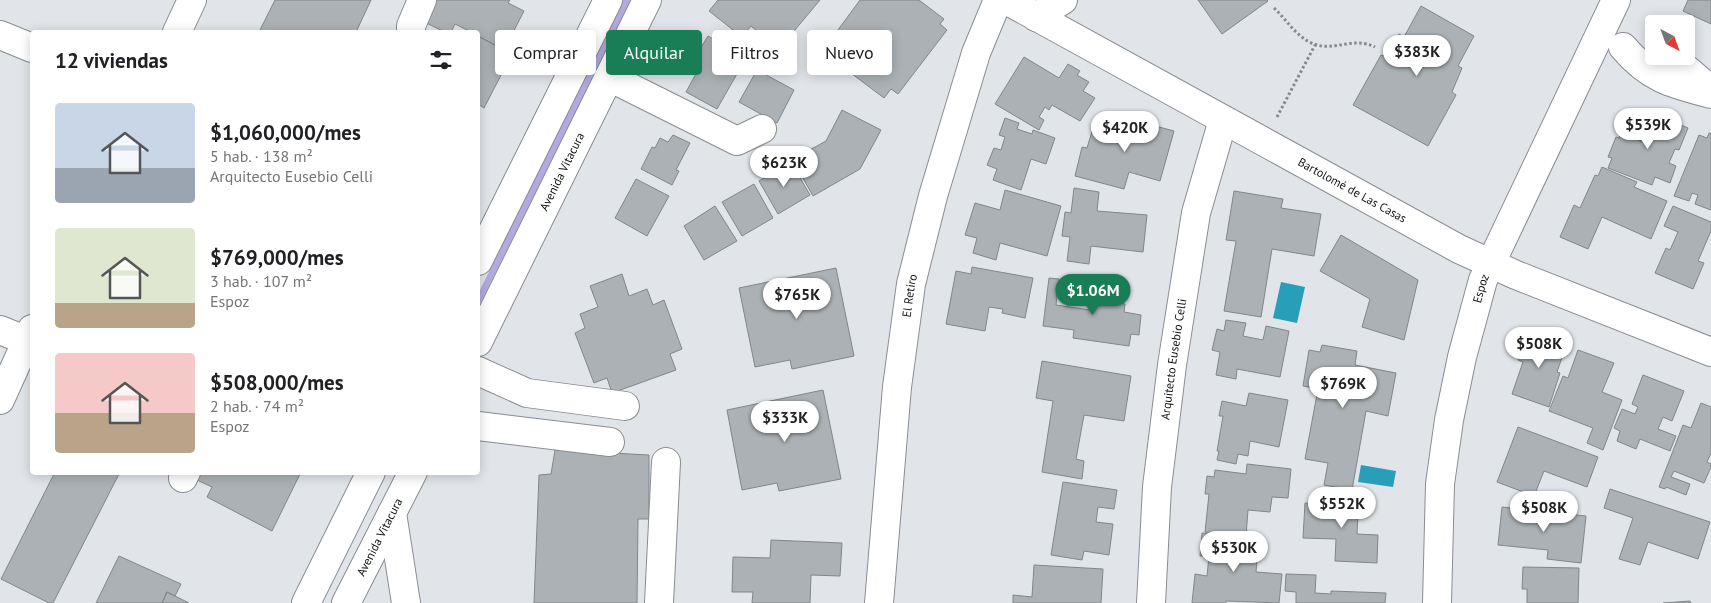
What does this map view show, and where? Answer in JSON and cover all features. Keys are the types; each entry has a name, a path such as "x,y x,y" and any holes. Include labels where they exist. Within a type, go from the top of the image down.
{"street":[{"path":"178,30 192,0"},
{"path":"411,30 422,0"},
{"path":"480,257 608,0"},
{"name":"Avenida Vitacura","path":"480,338 647,0"},
{"name":"El Retiro","path":"879,603 897,386 912,284 936,186 976,53 998,0"},
{"name":"Bartolomé de Las Casas","path":"1006,0 1222,120 1489,264 1711,352"},
{"path":"1036,17 1063,0"},
{"name":"Espoz","path":"1437,603 1440,484 1449,420 1462,357 1489,264 1616,0"},
{"path":"0,35 30,47"},
{"path":"1600,35 1623,47 1645,51"},
{"path":"1623,47 1637,64 1655,76 1672,84 1711,92"},
{"path":"1680,65 1711,92"},
{"path":"609,77 737,141 762,129"},
{"name":"Arquitecto Eusebio Celli","path":"1151,603 1157,487 1172,365 1196,213 1222,120"},
{"path":"0,330 30,335 0,400"},
{"path":"480,372 527,393 625,406"},
{"path":"480,426 610,442"},
{"path":"659,603 666,462"},
{"path":"310,599 370,475"},
{"name":"Avenida Vitacura","path":"346,603 411,475"},
{"path":"392,513 406,603"}],"path":[{"path":"1274,8 1297,34 1315,45 1332,46 1364,42 1375,48"},
{"path":"1266,143 1290,90 1315,45"}],"shaded area":[{"path":"623,0 632,0 617,30 608,30"},
{"path":"606,34 606,52 596,72 596,55"},
{"path":"586,75 594,75 480,304 480,290"}],"water":[{"path":"1281,282 1305,287 1297,323 1273,318"},
{"path":"1361,465 1396,471 1393,487 1358,482"}],"building":[{"path":"275,0 371,0 357,30 260,30"},
{"path":"430,0 510,0 508,3 524,11 514,30 495,30 495,45 480,37 480,30 467,30 455,24 452,30 441,30 420,20"},
{"path":"718,0 820,0 795,30 756,30 751,26 748,30 733,30 709,11"},
{"path":"860,0 919,0 944,19 940,24 947,30 898,94 891,89 884,98 854,75 892,75 892,30 838,30"},
{"path":"1198,0 1267,0 1268,1 1222,34"},
{"path":"1688,0 1711,0 1711,24 1695,15 1683,11"},
{"path":"1421,6 1474,36 1458,66 1462,68 1452,92 1456,95 1428,146 1353,105 1381,55 1384,56 1389,48 1391,49 1399,34 1404,37"},
{"path":"708,36 712,38 712,75 736,75 717,109 686,92 695,75 702,75 702,46"},
{"path":"480,37 495,45 495,75 501,75 484,108 480,105"},
{"path":"1024,57 1059,78 1068,64 1080,71 1077,75 1089,82 1083,91 1095,98 1080,121 1052,105 1049,110 1045,107 1039,117 1044,120 1039,130 995,104"},
{"path":"754,75 766,75 794,90 777,123 739,102"},
{"path":"842,110 881,130 860,169 813,196 795,164 808,156 806,152 826,141"},
{"path":"1647,111 1688,128 1679,150 1675,149 1669,163 1676,166 1670,183 1655,177 1652,185 1608,168 1612,158 1608,157 1616,137 1619,138 1621,133 1645,143 1636,138"},
{"path":"1122,117 1174,131 1160,181 1129,172 1124,189 1075,176 1082,147 1087,148 1094,125 1119,131"},
{"path":"1005,118 1019,123 1017,129 1032,134 1033,130 1055,138 1046,164 1031,159 1021,190 993,180 997,169 987,165 994,148 1001,150 1005,137 999,135"},
{"path":"1709,133 1711,133 1711,210 1695,204 1698,195 1692,193 1689,201 1674,196 1699,135 1707,138"},
{"path":"673,135 690,143 676,170 679,171 672,185 641,169 652,147 655,148 660,138 668,142"},
{"path":"791,162 810,195 778,214 759,181"},
{"path":"1602,167 1637,182 1634,187 1667,201 1651,239 1602,217 1588,249 1560,237 1574,205 1580,208 1595,175 1598,176"},
{"path":"636,179 669,196 647,236 615,218"},
{"path":"754,184 773,218 742,236 722,202"},
{"path":"1074,188 1099,192 1097,211 1147,215 1143,252 1091,246 1089,264 1067,261 1070,237 1062,236 1065,212 1071,213"},
{"path":"1005,190 1061,206 1047,256 1000,243 996,260 973,253 977,238 965,235 975,203 1000,210"},
{"path":"1234,191 1283,199 1281,208 1321,214 1314,256 1272,249 1261,317 1224,311 1236,241 1226,240"},
{"path":"715,206 737,241 704,260 684,226"},
{"path":"1673,206 1711,222 1711,231 1698,261 1704,263 1693,289 1655,273 1666,248 1670,250 1678,232 1664,226"},
{"path":"1341,235 1418,280 1404,340 1362,327 1370,299 1320,271"},
{"path":"972,267 1033,278 1025,318 1002,313 1003,309 989,307 985,331 946,324 956,271 971,274"},
{"path":"836,268 854,356 792,369 790,360 755,367 739,288"},
{"path":"622,274 629,296 647,289 653,305 664,300 682,349 670,354 676,370 612,393 607,378 594,383 575,333 585,328 580,314 598,307 590,286"},
{"path":"1094,277 1114,279 1111,302 1125,304 1124,312 1141,315 1139,335 1131,334 1129,346 1073,338 1074,330 1043,326 1049,278 1059,279 1056,305 1090,310"},
{"path":"1226,320 1246,323 1243,336 1263,340 1266,326 1289,331 1280,377 1237,369 1236,379 1216,375 1220,352 1212,350 1217,329 1224,331"},
{"path":"1527,332 1566,346 1557,372 1560,373 1549,407 1512,394 1523,362 1518,360"},
{"path":"1322,345 1357,351 1355,365 1396,373 1388,416 1366,411 1352,490 1324,485 1328,463 1305,459 1318,389 1303,386 1309,350 1320,352"},
{"path":"1578,350 1614,363 1602,392 1622,400 1603,450 1587,443 1593,428 1549,411 1563,376 1568,378"},
{"path":"1042,361 1131,376 1124,421 1084,415 1076,459 1084,461 1082,479 1042,472 1053,401 1036,398"},
{"path":"1643,375 1684,391 1672,421 1663,417 1658,429 1676,436 1670,451 1640,439 1636,449 1617,441 1620,431 1614,428 1622,409 1635,414 1638,407 1632,404"},
{"path":"823,390 841,479 779,491 777,483 742,490 727,410"},
{"path":"1249,393 1288,400 1279,447 1250,441 1248,456 1238,454 1236,464 1217,460 1223,416 1219,416 1222,401 1246,406"},
{"path":"1701,403 1711,407 1711,453 1707,462 1711,464 1711,467 1704,483 1674,471 1671,477 1690,484 1686,495 1666,487 1665,489 1659,487 1683,425 1691,428"},
{"path":"1518,427 1598,457 1587,487 1544,471 1534,496 1497,482"},
{"path":"555,450 649,455 649,519 638,519 637,603 534,603 539,475 551,474"},
{"path":"1247,464 1291,469 1288,498 1272,497 1270,512 1248,510 1246,536 1205,532 1209,494 1205,494 1207,476 1214,477 1215,470 1246,474"},
{"path":"53,475 118,475 53,603 49,603 1,579"},
{"path":"199,475 300,475 272,531 207,497 212,487 197,480"},
{"path":"1063,482 1117,490 1114,509 1098,507 1096,522 1113,524 1109,555 1084,551 1082,560 1051,555"},
{"path":"1610,489 1710,522 1698,559 1648,542 1640,565 1619,559 1633,518 1604,508"},
{"path":"1340,494 1365,495 1364,514 1358,514 1357,534 1378,535 1377,563 1335,561 1336,539 1303,538 1305,503 1339,505"},
{"path":"1502,507 1586,516 1581,563 1547,559 1548,550 1498,545"},
{"path":"1202,533 1259,538 1256,572 1282,574 1279,603 1226,601 1226,603 1192,603 1195,574 1207,576 1209,556 1200,556"},
{"path":"771,540 842,543 840,576 811,575 810,603 752,603 753,592 732,592 733,557 770,558"},
{"path":"119,556 181,584 175,596 167,592 162,603 96,603"},
{"path":"1034,565 1103,569 1101,603 1013,603 1013,595 1032,597"},
{"path":"1523,567 1579,568 1578,603 1527,603 1527,589 1522,589"},
{"path":"1286,574 1316,575 1315,593 1331,594 1331,591 1386,593 1385,603 1296,603 1296,592 1285,591"},
{"path":"167,592 189,603 162,603"},
{"path":"1690,601 1691,603 1663,603"}]}
